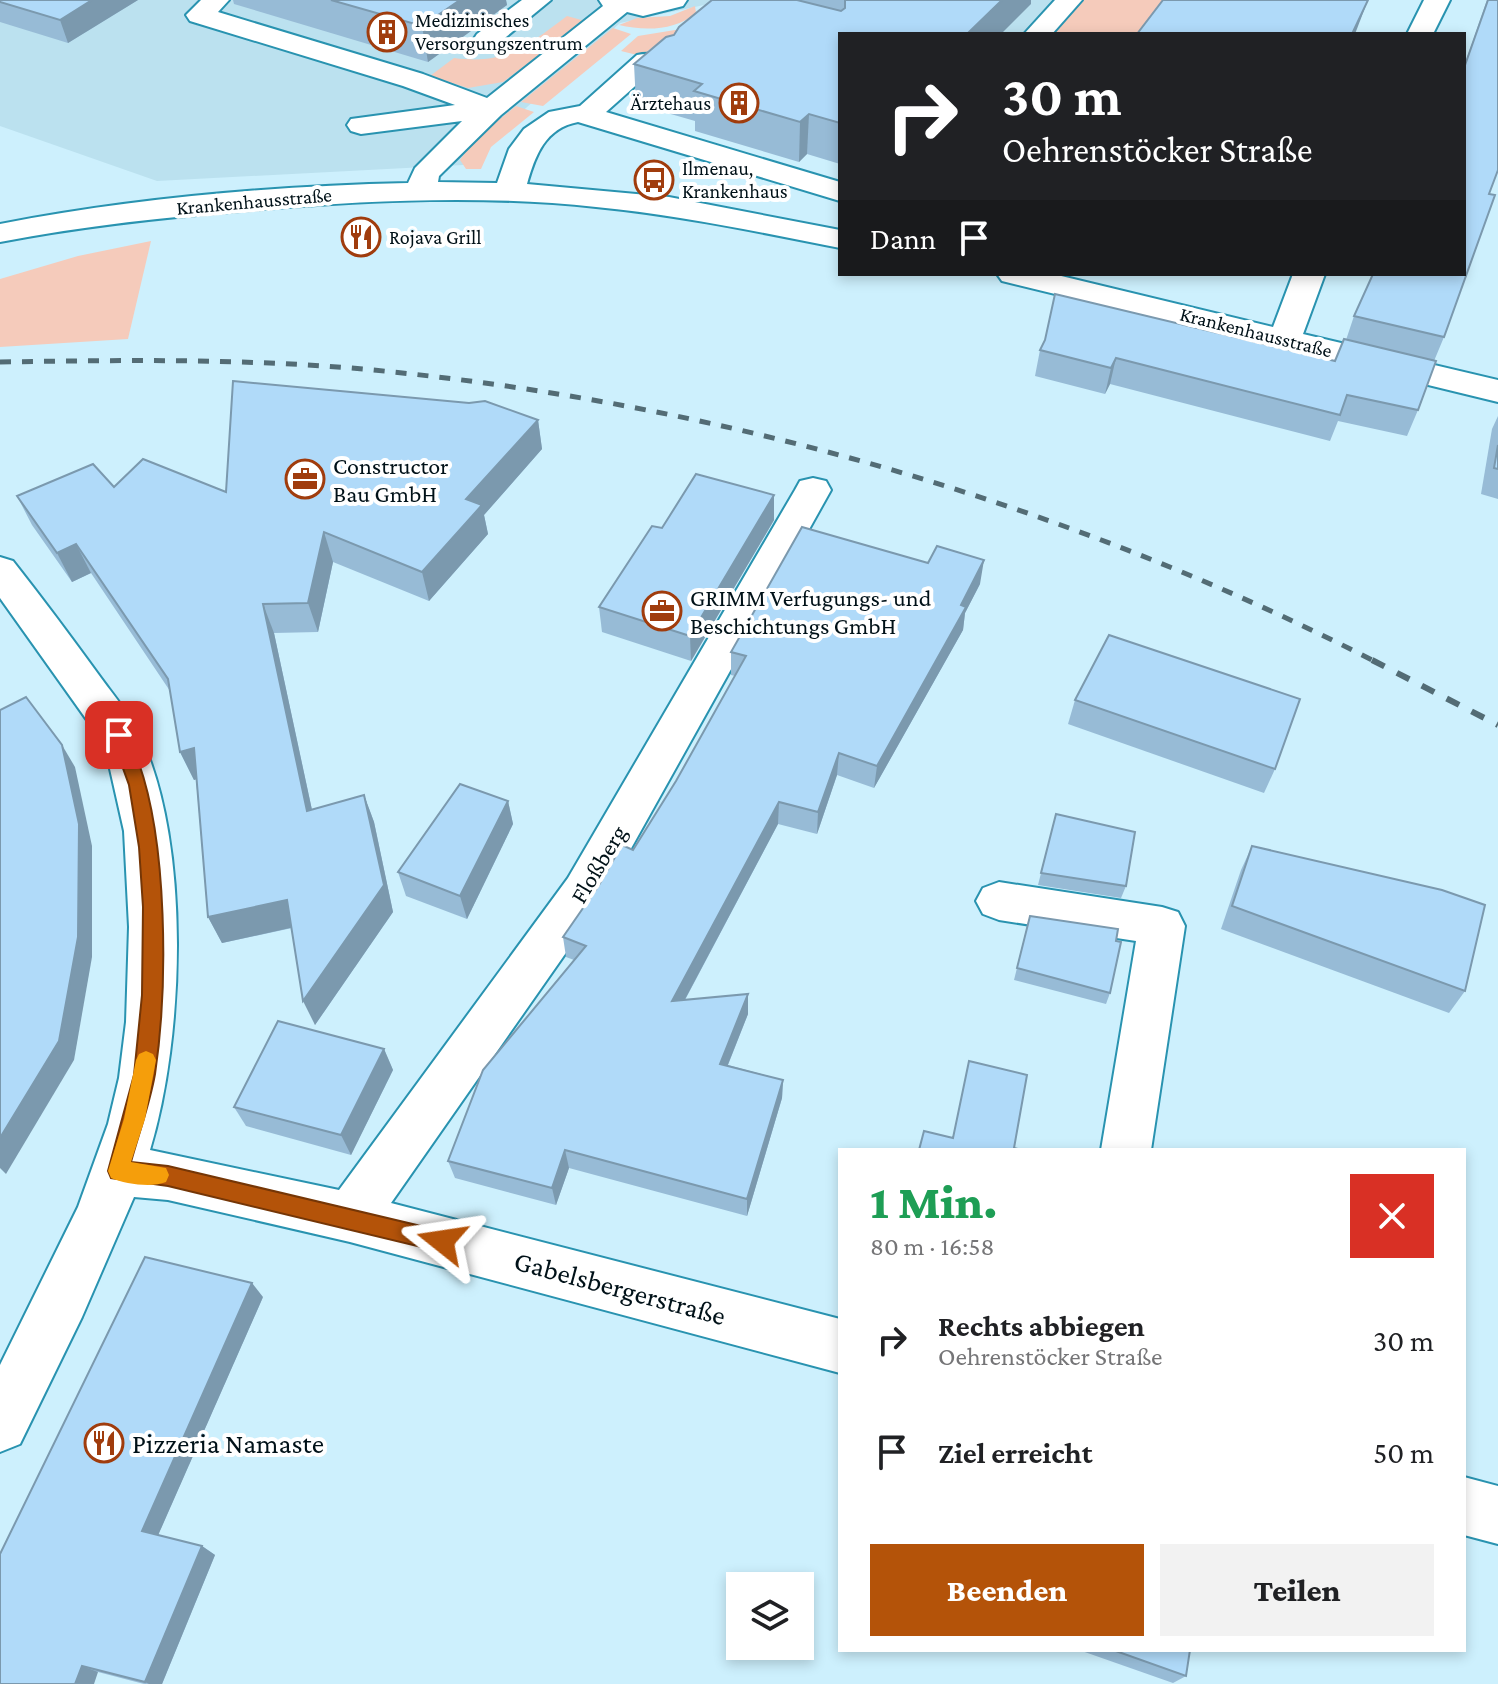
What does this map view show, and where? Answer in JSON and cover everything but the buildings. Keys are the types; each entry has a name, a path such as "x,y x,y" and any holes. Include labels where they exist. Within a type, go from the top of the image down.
{"street":[{"path":"216,0 199,15 413,80 491,109"},
{"path":"486,40 553,3 643,8 674,0"},
{"path":"1039,32 1069,0"},
{"path":"1421,32 1437,0"},
{"path":"422,190 425,174 491,109 612,7"},
{"path":"586,115 647,61 663,66"},
{"path":"361,125 491,109"},
{"path":"510,191 525,146 569,112 838,191"},
{"name":"Krankenhausstraße","path":"0,233 50,223 175,207 422,190 510,191 668,206 838,239"},
{"name":"Krankenhausstraße","path":"1025,276 1498,391"},
{"path":"1285,339 1308,276"},
{"name":"Floßberg","path":"350,1217 584,891 813,490"},
{"path":"0,570 119,735 138,785 148,847 151,892 151,995 144,1075 118,1171 77,1266 0,1424"},
{"path":"999,901 1162,926 1126,1148"},
{"name":"Gabelsbergerstraße","path":"118,1171 168,1176 350,1217 838,1345"},
{"path":"1466,1507 1498,1515"}],"shaded area":[{"path":"13,0 1163,0 1138,32 838,32 838,42 704,5 620,23 463,165 157,181 0,126 0,7"},
{"path":"1078,0 1180,0 1155,32 1050,32"},
{"path":"695,6 696,13 669,26 649,29 619,25 637,18 670,16"},
{"path":"567,16 585,21 503,82 468,88 430,76 454,58 488,59 515,51"},
{"path":"613,28 631,34 543,106 521,102"},
{"path":"675,30 693,31 687,47 661,41 641,56 621,51 638,36"},
{"path":"516,106 534,112 491,147 481,169 466,169 460,160 474,140"},
{"path":"151,241 128,339 0,347 0,279 78,256"}],"railway":[{"path":"0,362 196,361 344,367 520,388 647,410 773,438 898,472 1021,511 1142,556 1260,606 1374,661"},
{"path":"1374,661 1498,725"}],"slow traffic":[{"path":"146,1060 134,1119 118,1171 159,1175"}],"place":[{"name":"Medizinisches Versorgungszentrum","path":"387,32"},
{"name":"Ärztehaus","path":"739,103"},
{"name":"Ilmenau, Krankenhaus","path":"654,180"},
{"name":"Rojava Grill","path":"361,237"},
{"name":"Constructor Bau GmbH","path":"305,479"},
{"name":"GRIMM Verfugungs- und Beschichtungs GmbH","path":"662,611"},
{"name":"Pizzeria Namaste","path":"104,1443"}],"route":[{"path":"119,735 138,785 148,847 152,907 151,995 144,1075 118,1171 168,1176 442,1241"}]}
